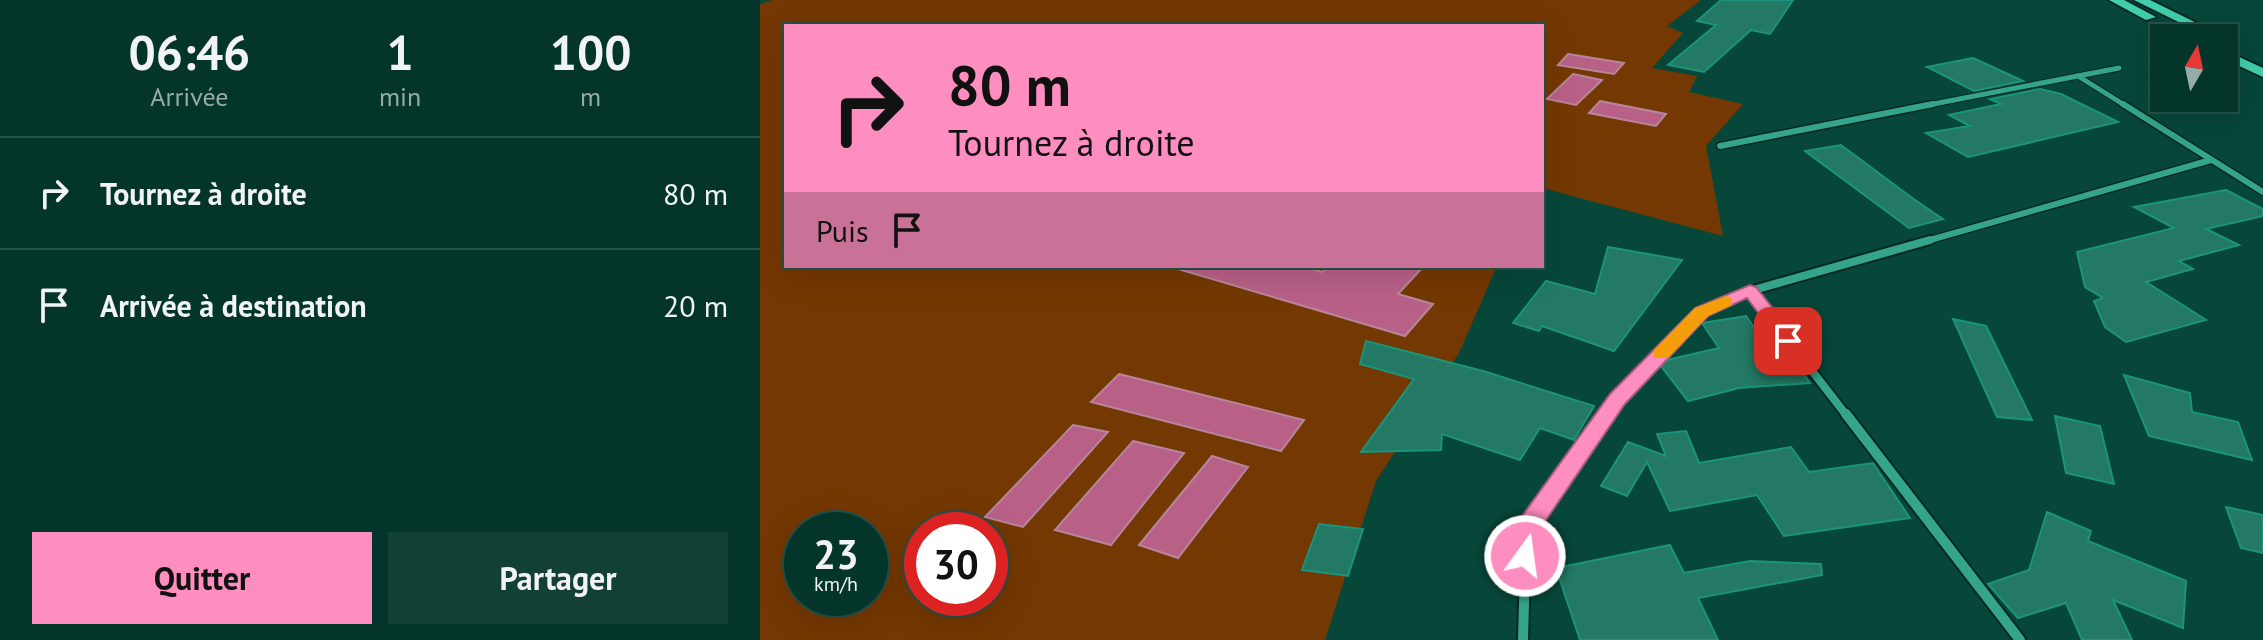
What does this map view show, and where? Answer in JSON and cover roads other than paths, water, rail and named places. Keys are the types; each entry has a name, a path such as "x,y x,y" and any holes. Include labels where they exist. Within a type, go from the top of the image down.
{"highway":[{"path":"2115,0 2164,24"},
{"path":"2140,0 2190,24"},
{"path":"2238,46 2263,58"},
{"path":"2238,61 2263,73"}],"street":[{"path":"1720,146 2119,68"},
{"path":"2078,76 2263,192"},
{"path":"1523,640 1526,530 1618,399 1701,312 1750,291 2211,160"},
{"path":"1750,291 2020,640"}]}
